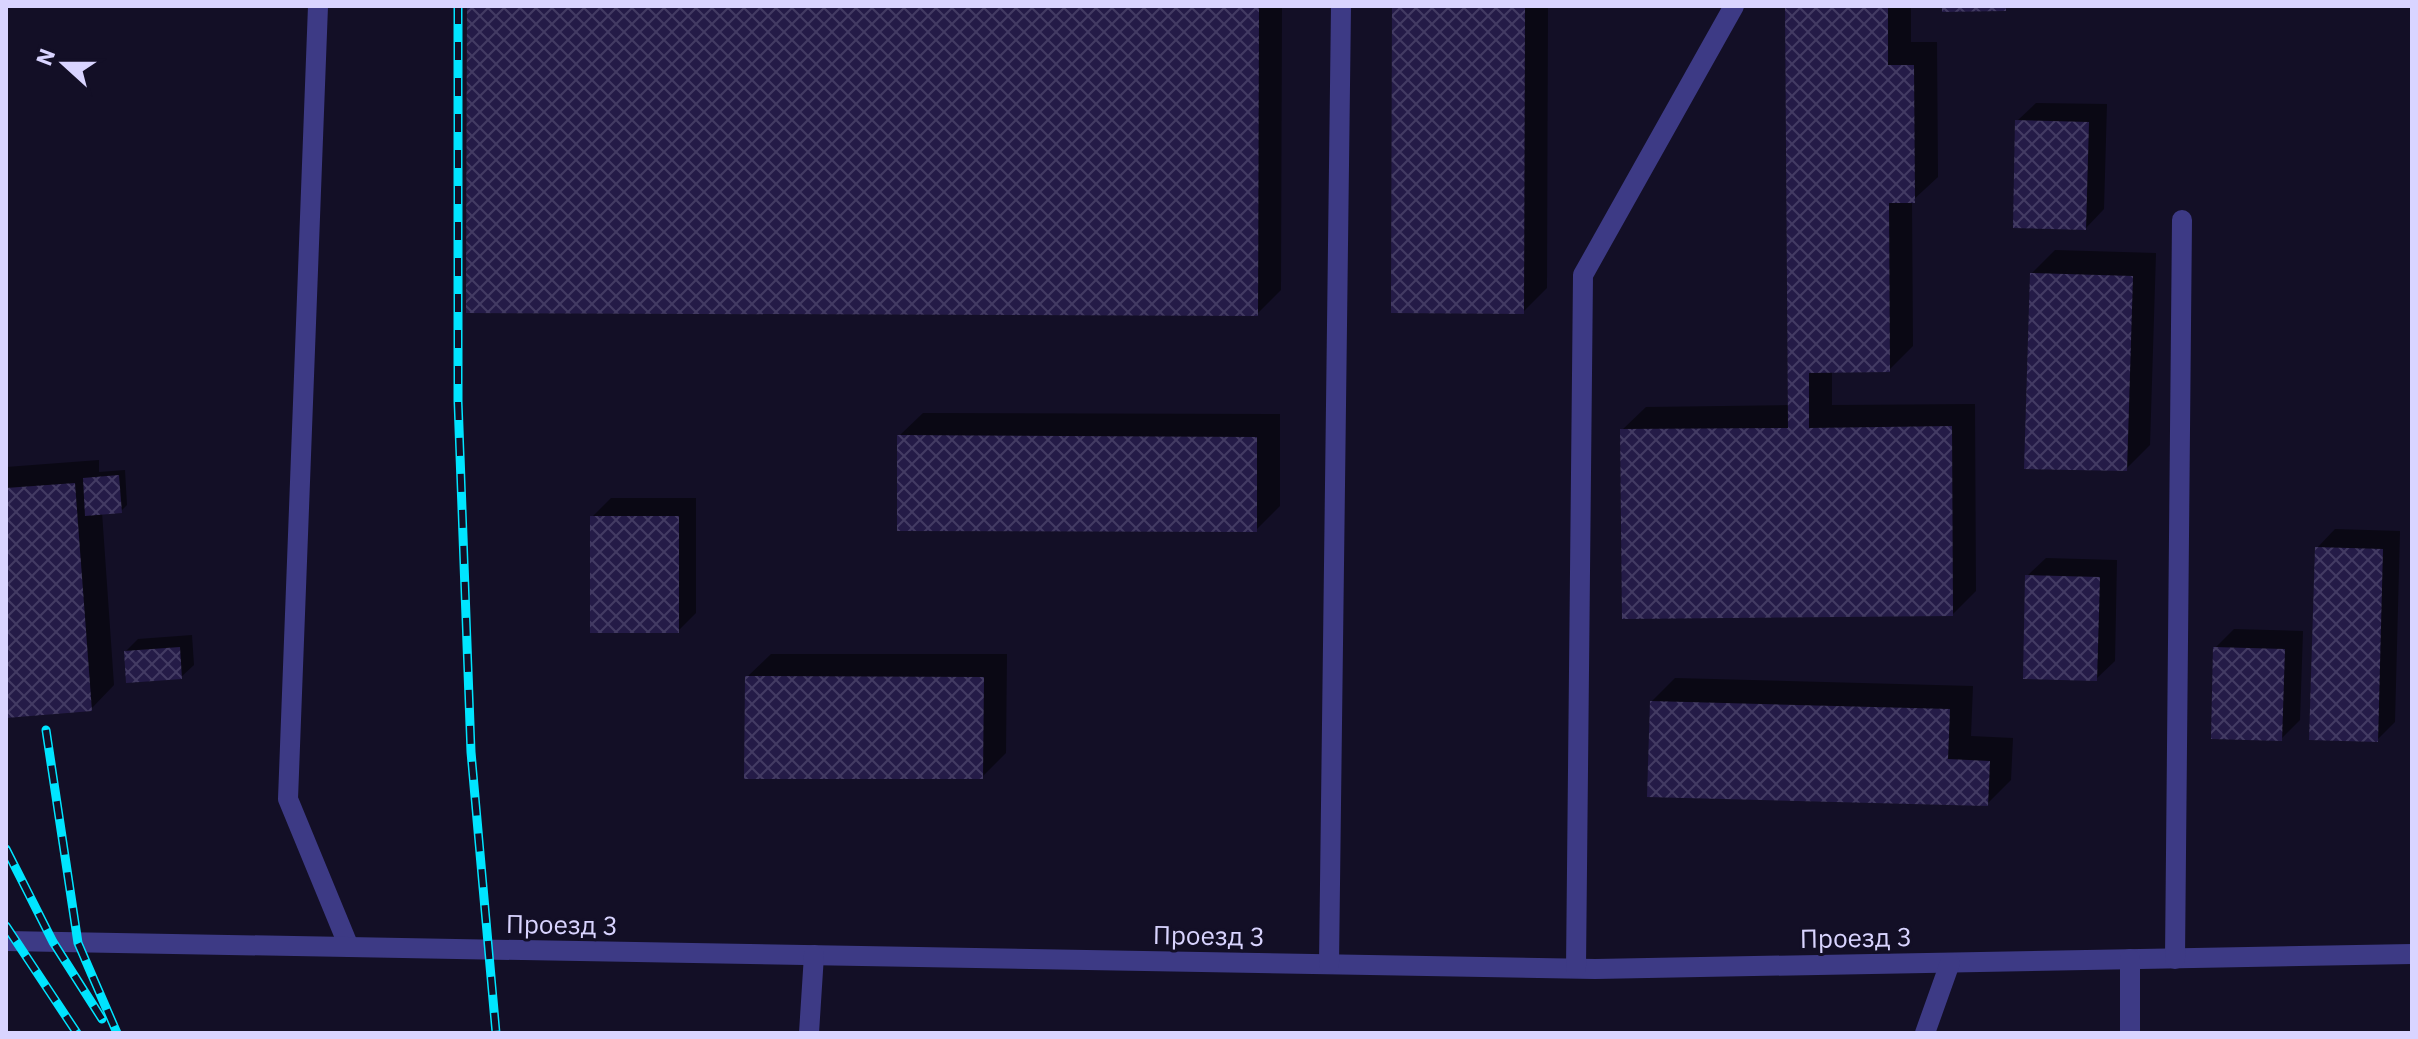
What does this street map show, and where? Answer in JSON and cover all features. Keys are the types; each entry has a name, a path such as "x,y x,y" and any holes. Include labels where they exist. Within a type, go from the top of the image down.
{"street":[{"path":"318,6 288,799 349,947"},
{"path":"1329,964 1341,6"},
{"path":"1576,968 1583,275 1734,6"},
{"path":"2175,959 2182,220"},
{"name":"Проезд 3","path":"6,941 1576,968 2412,954"},
{"path":"809,1033 814,955"},
{"path":"2130,959 2130,1033"},
{"path":"1925,1033 1950,963"}],"building":[{"path":"467,6 1259,6 1258,316 466,313"},
{"path":"1392,6 1525,6 1524,314 1391,313"},
{"path":"1785,6 1888,6 1888,65 1914,65 1915,203 1889,203 1890,372 1809,373 1809,428 1952,426 1953,616 1622,619 1620,429 1788,428"},
{"path":"1942,6 2006,6 2006,11 1942,12"},
{"path":"2015,120 2089,122 2086,230 2013,228"},
{"path":"2030,273 2133,276 2127,471 2024,469"},
{"path":"897,435 1257,437 1257,532 897,531"},
{"path":"119,475 122,513 85,516 83,478"},
{"path":"75,483 92,711 6,718 6,488"},
{"path":"590,516 679,516 679,633 590,633"},
{"path":"2315,547 2383,549 2378,742 2309,740"},
{"path":"2025,575 2100,577 2097,681 2023,679"},
{"path":"180,647 182,679 126,683 124,651"},
{"path":"2213,647 2285,649 2282,741 2211,739"},
{"path":"745,676 984,677 983,779 744,779"},
{"path":"1650,701 1950,709 1948,759 1990,761 1988,806 1647,797"}],"railway":[{"path":"458,6 458,401 471,752 496,1033"},
{"path":"46,730 78,943 117,1033"},
{"path":"6,849 53,942 102,1019"},
{"path":"6,926 77,1033"}]}
